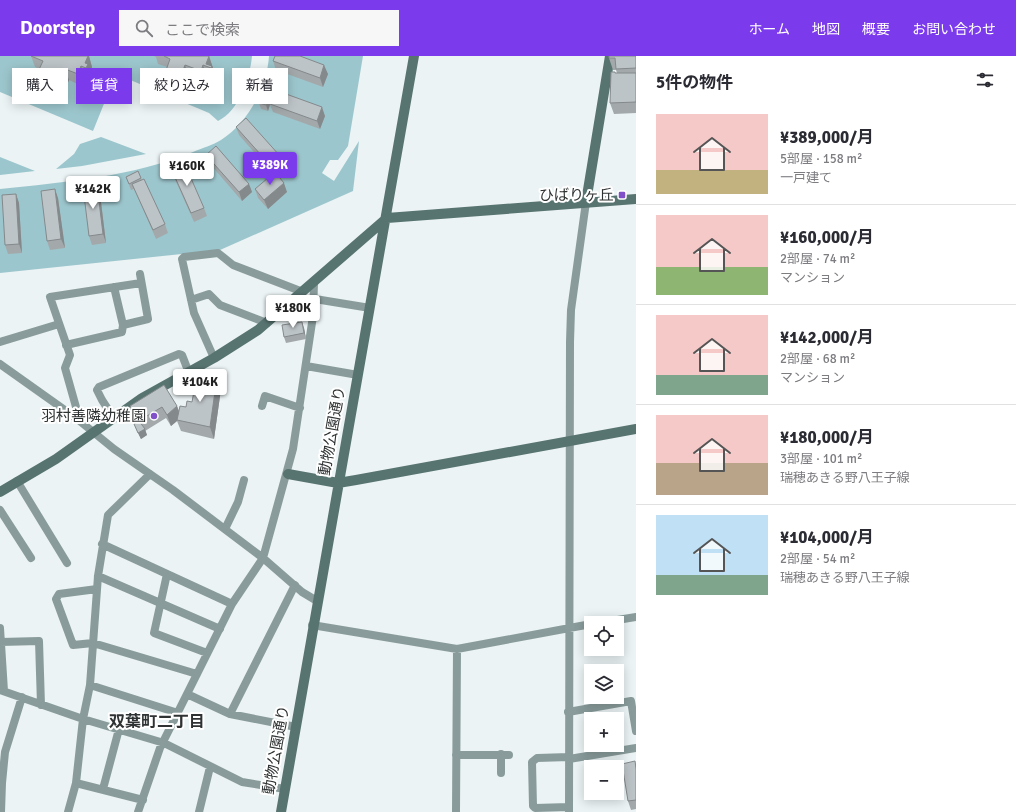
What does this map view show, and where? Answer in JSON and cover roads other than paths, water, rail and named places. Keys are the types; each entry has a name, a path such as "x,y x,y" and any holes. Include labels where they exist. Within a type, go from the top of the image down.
{"street":[{"name":"動物公園通り","path":"281,812 316,601 358,375 414,56"},
{"path":"610,56 586,202 571,310 568,712 569,758 569,810 535,808 533,806 532,762 537,758 569,758 636,748"},
{"path":"0,492 56,459 113,417 142,398 214,358 267,323 386,218 636,199"},
{"path":"214,358 194,313 182,259 184,257 218,253 233,265 302,293 315,301 370,308"},
{"path":"123,325 148,319 140,274"},
{"path":"138,812 160,748 164,743 232,604 263,558 288,474 300,408 315,301 314,282"},
{"path":"76,418 76,407 65,368 70,355 50,297 141,283"},
{"path":"66,345 122,332 123,325 114,287"},
{"path":"191,300 209,294 220,305 267,323"},
{"path":"0,342 59,324"},
{"path":"113,417 97,390 99,387 179,354 182,355 189,373"},
{"path":"1,366 76,418 225,529 316,601"},
{"path":"306,366 358,375"},
{"path":"262,406 265,396 300,408"},
{"path":"288,474 338,483 636,429"},
{"path":"68,812 76,783 83,719 90,686 98,576 102,544 108,515 150,474"},
{"path":"225,529 238,502 244,480"},
{"path":"17,481 67,563"},
{"path":"0,510 31,558"},
{"path":"102,544 232,604"},
{"path":"167,574 154,633 207,653"},
{"path":"98,576 220,629"},
{"path":"230,714 295,585"},
{"path":"97,589 59,594 56,599 73,646 93,643 197,674"},
{"path":"624,619 636,617"},
{"path":"312,625 458,649 584,625"},
{"path":"0,628 2,691 83,719 119,728 164,743 242,782 285,789"},
{"path":"1,642 39,641 41,705"},
{"path":"456,812 458,649"},
{"path":"90,686 178,713"},
{"path":"187,694 230,714 296,727"},
{"path":"1,812 2,782 6,752 22,697"},
{"path":"568,712 630,701 636,731"},
{"path":"103,790 119,728"},
{"path":"456,755 505,754 501,773"},
{"path":"199,812 210,767"},
{"path":"76,783 143,800"}],"place":[{"name":"ひばりヶ丘","path":"622,195"},
{"name":"羽村善隣幼稚園","path":"154,416"}],"district":[{"name":"双葉町二丁目","path":"157,722"}]}
